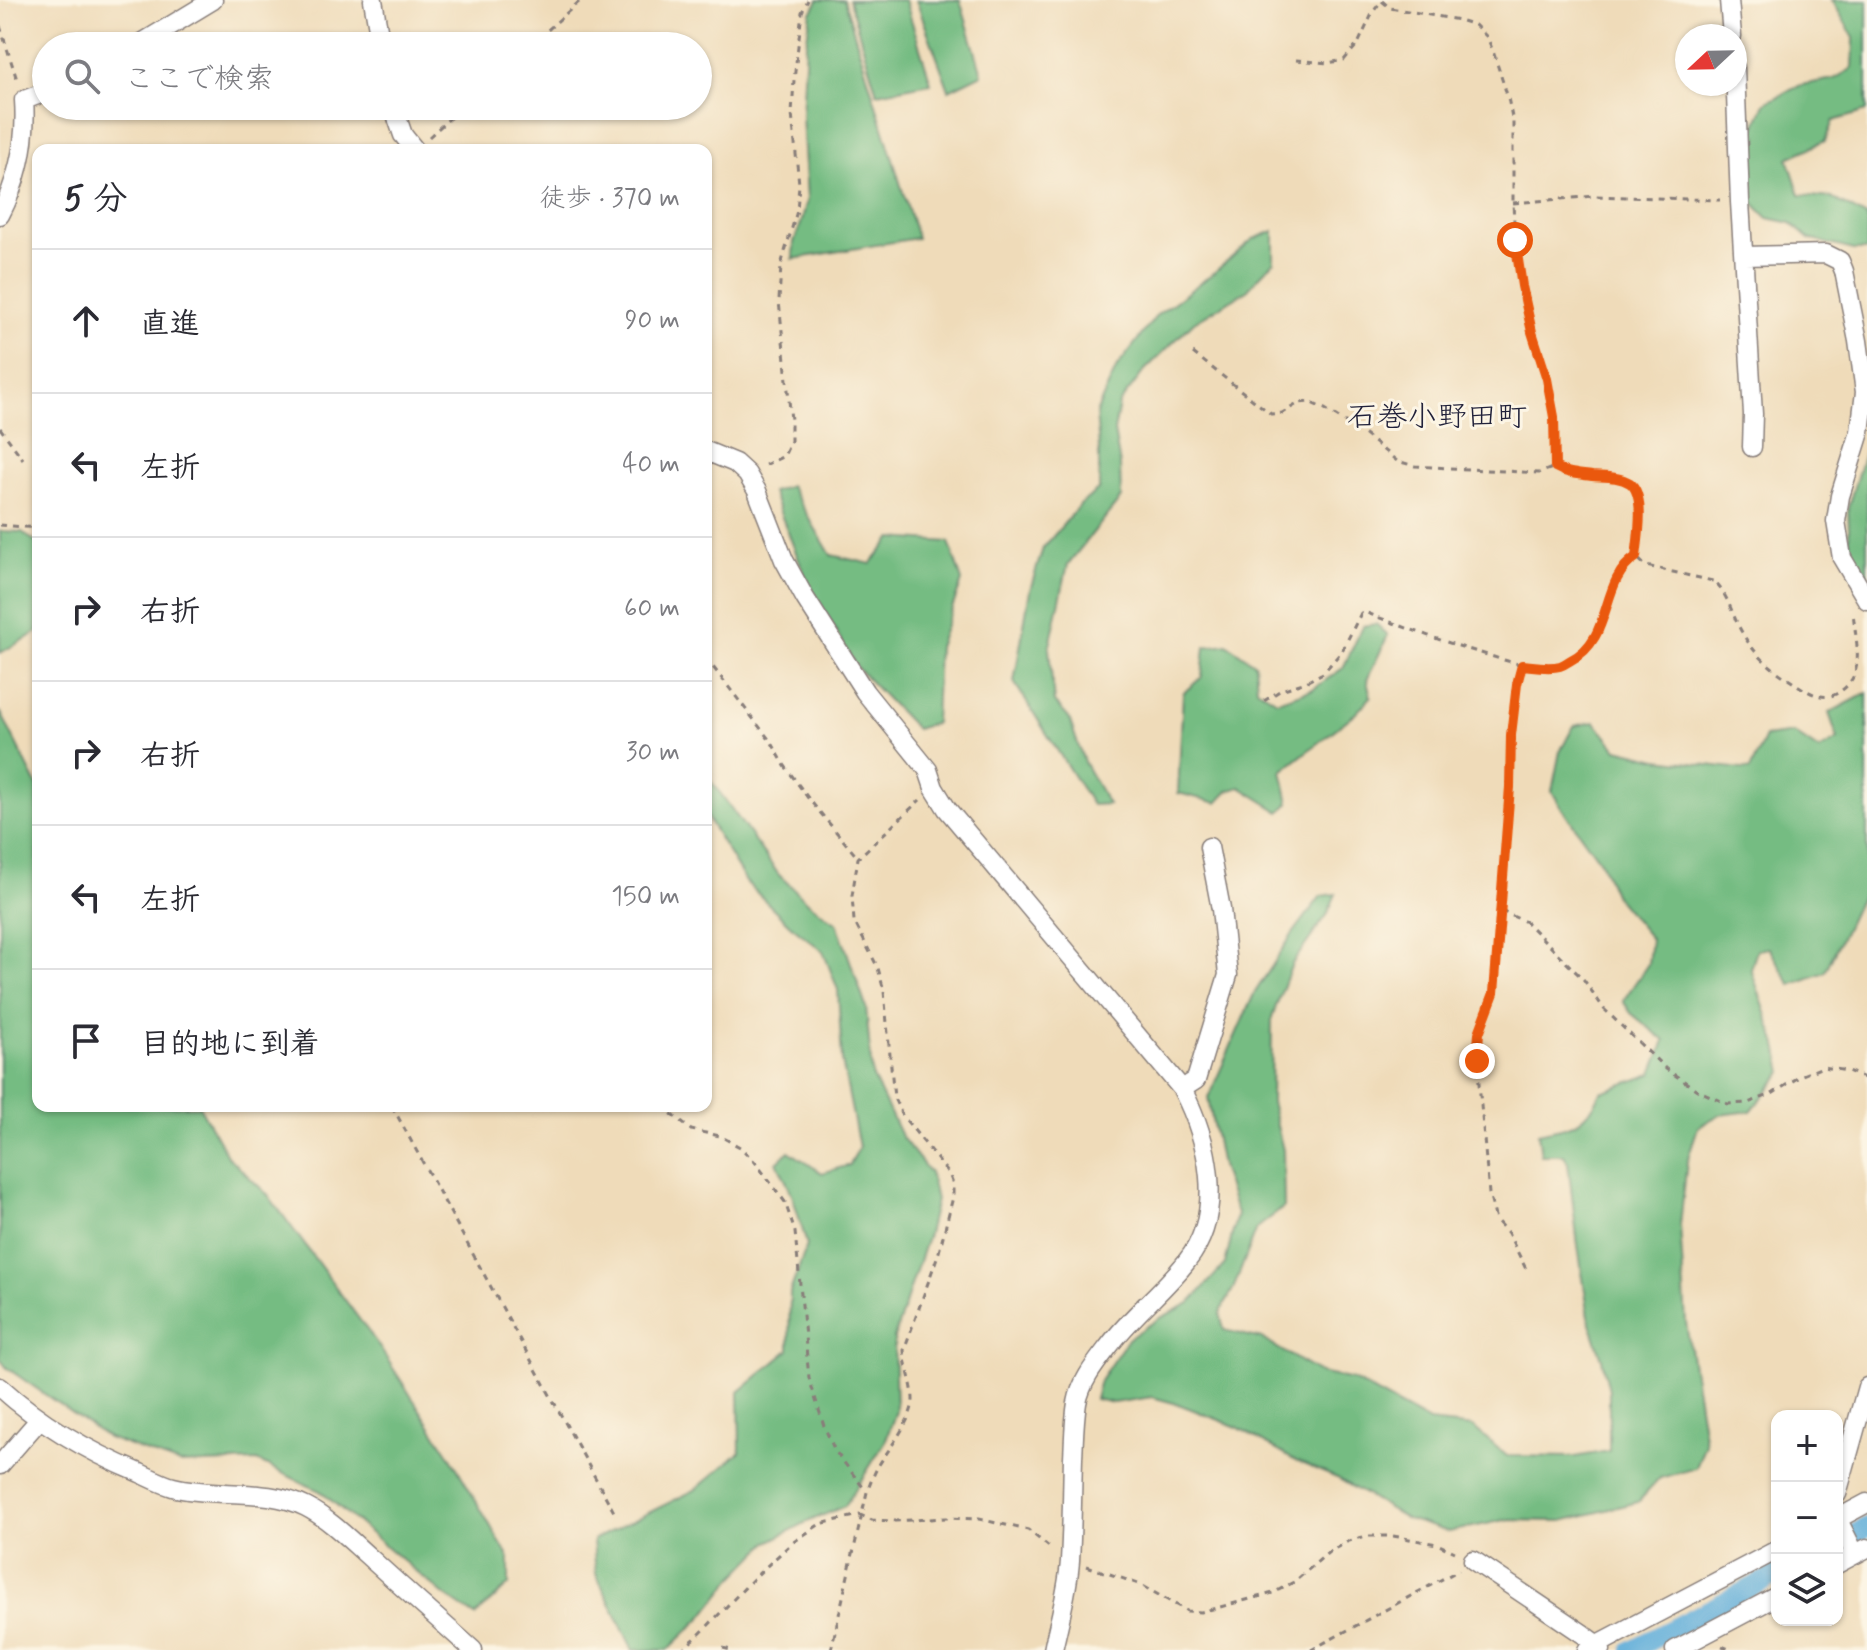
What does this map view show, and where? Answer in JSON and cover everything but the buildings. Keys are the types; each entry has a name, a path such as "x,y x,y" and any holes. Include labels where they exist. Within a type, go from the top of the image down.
{"street":[{"path":"160,32 213,0"},
{"path":"373,0 379,32"},
{"path":"1729,0 1731,24"},
{"path":"1736,96 1753,414 1752,447"},
{"path":"0,215 12,193 22,156 26,123 24,100 32,97"},
{"path":"396,120 410,144"},
{"path":"1744,256 1826,254 1840,261 1844,271 1865,392 1860,432 1840,496 1836,521 1842,558 1860,601"},
{"path":"712,453 735,463 747,474 757,491 784,560 805,598 865,692 928,770 934,788 947,809 1182,1089 1197,1122 1208,1171 1210,1205 1204,1231 1189,1260 1117,1336 1088,1374 1077,1402 1070,1564 1053,1650"},
{"path":"1182,1089 1196,1080 1228,975 1221,909 1209,847"},
{"path":"0,1387 39,1420 70,1439 172,1487 245,1494 307,1507 339,1531 473,1650"},
{"path":"1840,1482 1867,1387"},
{"path":"0,1465 39,1420"},
{"path":"1843,1517 1867,1503"},
{"path":"1843,1528 1858,1550"},
{"path":"1473,1560 1596,1648 1771,1553"},
{"path":"1675,1650 1771,1599"}],"path":[{"path":"546,32 581,0"},
{"path":"747,474 784,456 791,441 779,301 781,265 797,211 799,184 792,114 793,91 800,21 808,0"},
{"path":"1296,60 1328,63 1344,60 1358,44 1382,0 1390,8 1475,25 1487,37 1513,122 1515,240 1532,332 1547,379 1554,417 1555,467"},
{"path":"0,26 24,100"},
{"path":"422,144 448,120"},
{"path":"1513,203 1595,196 1740,202"},
{"path":"1193,353 1271,414 1309,402 1361,432 1397,461 1415,466 1539,473 1555,467"},
{"path":"0,428 23,459"},
{"path":"1555,467 1565,473 1617,478 1637,491 1640,501 1636,557"},
{"path":"0,525 32,528"},
{"path":"1636,557 1646,566 1713,581 1722,588 1743,634 1760,659 1779,674 1820,697 1831,697 1848,688 1859,671 1860,601"},
{"path":"1264,701 1281,690 1323,673 1342,651 1361,613 1427,637 1522,665 1559,667 1579,656 1592,644 1617,580 1636,557"},
{"path":"1522,665 1511,735 1510,787 1494,993 1479,1033 1477,1061 1489,1194 1496,1220 1508,1233 1526,1269"},
{"path":"712,666 772,743 808,798 858,858"},
{"path":"831,1650 867,1492 913,1405 904,1350 939,1252 953,1197 949,1174 902,1115 894,1098 884,991 878,968 854,921 852,896 858,858 934,788"},
{"path":"1501,911 1526,922 1584,980 1604,1009 1666,1069 1697,1090 1728,1104 1748,1103 1823,1067 1848,1071 1867,1079"},
{"path":"395,1112 614,1512"},
{"path":"669,1112 691,1130 720,1136 740,1147 785,1202 795,1232 809,1378 835,1451 867,1492"},
{"path":"681,1650 792,1543 820,1524 860,1515 872,1520 895,1521 979,1519 1028,1530 1062,1560 1122,1577 1187,1611 1201,1612 1273,1593 1294,1582 1330,1551 1366,1536 1393,1536 1437,1544 1473,1560 1311,1650"},
{"path":"723,1648 731,1650"}],"green space":[{"path":"818,0 844,0 917,238 793,259 794,242 807,199 802,116 806,44 811,13"},
{"path":"849,0 905,0 931,83 877,93"},
{"path":"916,0 960,0 982,74 949,90"},
{"path":"1832,0 1867,0 1867,111 1833,121 1825,141 1788,158 1800,195 1832,198 1867,217 1867,250 1854,250 1809,239 1791,223 1768,218 1753,203 1749,142 1765,103 1801,85 1834,79 1853,68 1854,38"},
{"path":"1274,231 1274,261 1246,291 1194,322 1145,370 1119,404 1114,431 1120,465 1121,498 1068,564 1049,649 1054,702 1069,718 1084,762 1108,804 1092,805 1014,682 1030,590 1043,548 1081,504 1099,489 1096,413 1117,367 1157,315 1253,239"},
{"path":"1867,443 1867,582 1850,551 1848,507"},
{"path":"790,486 831,555 871,564 892,538 949,542 962,581 938,647 935,723 916,729 857,668 808,583 772,492"},
{"path":"0,531 22,532 32,540 32,635 0,653"},
{"path":"1376,624 1388,635 1367,680 1371,697 1356,713 1282,771 1289,803 1280,812 1240,787 1228,791 1217,803 1178,793 1183,693 1202,677 1205,647 1227,644 1255,664 1257,688 1277,701 1313,689 1343,668 1363,626"},
{"path":"1867,693 1867,883 1825,972 1791,985 1769,948 1757,950 1751,969 1783,1072 1751,1111 1719,1115 1698,1127 1687,1161 1680,1225 1686,1323 1705,1443 1696,1468 1660,1478 1638,1502 1562,1521 1505,1520 1449,1532 1407,1519 1337,1478 1296,1461 1237,1427 1181,1405 1152,1397 1113,1403 1095,1399 1100,1380 1128,1339 1190,1303 1225,1264 1237,1214 1221,1166 1208,1098 1254,994 1321,896 1336,894 1327,915 1292,964 1272,1017 1271,1102 1283,1150 1284,1207 1257,1228 1234,1287 1220,1313 1224,1330 1262,1339 1320,1373 1353,1380 1429,1422 1473,1427 1507,1456 1575,1457 1609,1451 1609,1390 1590,1323 1568,1163 1564,1155 1541,1155 1538,1133 1576,1123 1589,1112 1601,1092 1652,1074 1665,1041 1631,1013 1623,1001 1648,964 1651,939 1615,896 1601,863 1552,791 1560,751 1574,726 1595,722 1617,749 1658,759 1750,770 1765,737 1794,733 1819,750 1838,739 1829,713"},
{"path":"0,711 32,775 32,1112 202,1112 228,1157 268,1195 376,1342 450,1456 509,1558 509,1585 475,1616 444,1595 320,1491 257,1461 180,1464 108,1438 7,1368 0,1359"},
{"path":"712,783 779,875 810,904 837,923 866,1007 872,1075 901,1136 930,1173 936,1200 894,1338 896,1411 885,1442 845,1506 768,1542 732,1579 703,1616 668,1650 633,1650 596,1574 593,1540 695,1490 740,1452 739,1392 789,1350 790,1292 807,1245 792,1194 777,1162 789,1151 822,1173 850,1165 859,1147 842,1061 838,990 823,951 789,924 746,882 712,826"}],"waterway":[{"path":"1843,1540 1867,1527"},
{"path":"1632,1650 1771,1577"}],"district":[{"name":"石巻小野田町","path":"1437,417"}],"route":[{"path":"1477,1061 1479,1033 1494,993 1510,787 1511,735 1522,665 1559,667 1579,656 1592,644 1617,580 1636,557 1640,501 1637,491 1629,483 1617,478 1565,473 1555,467 1554,417 1547,379 1532,332 1515,240"}]}
